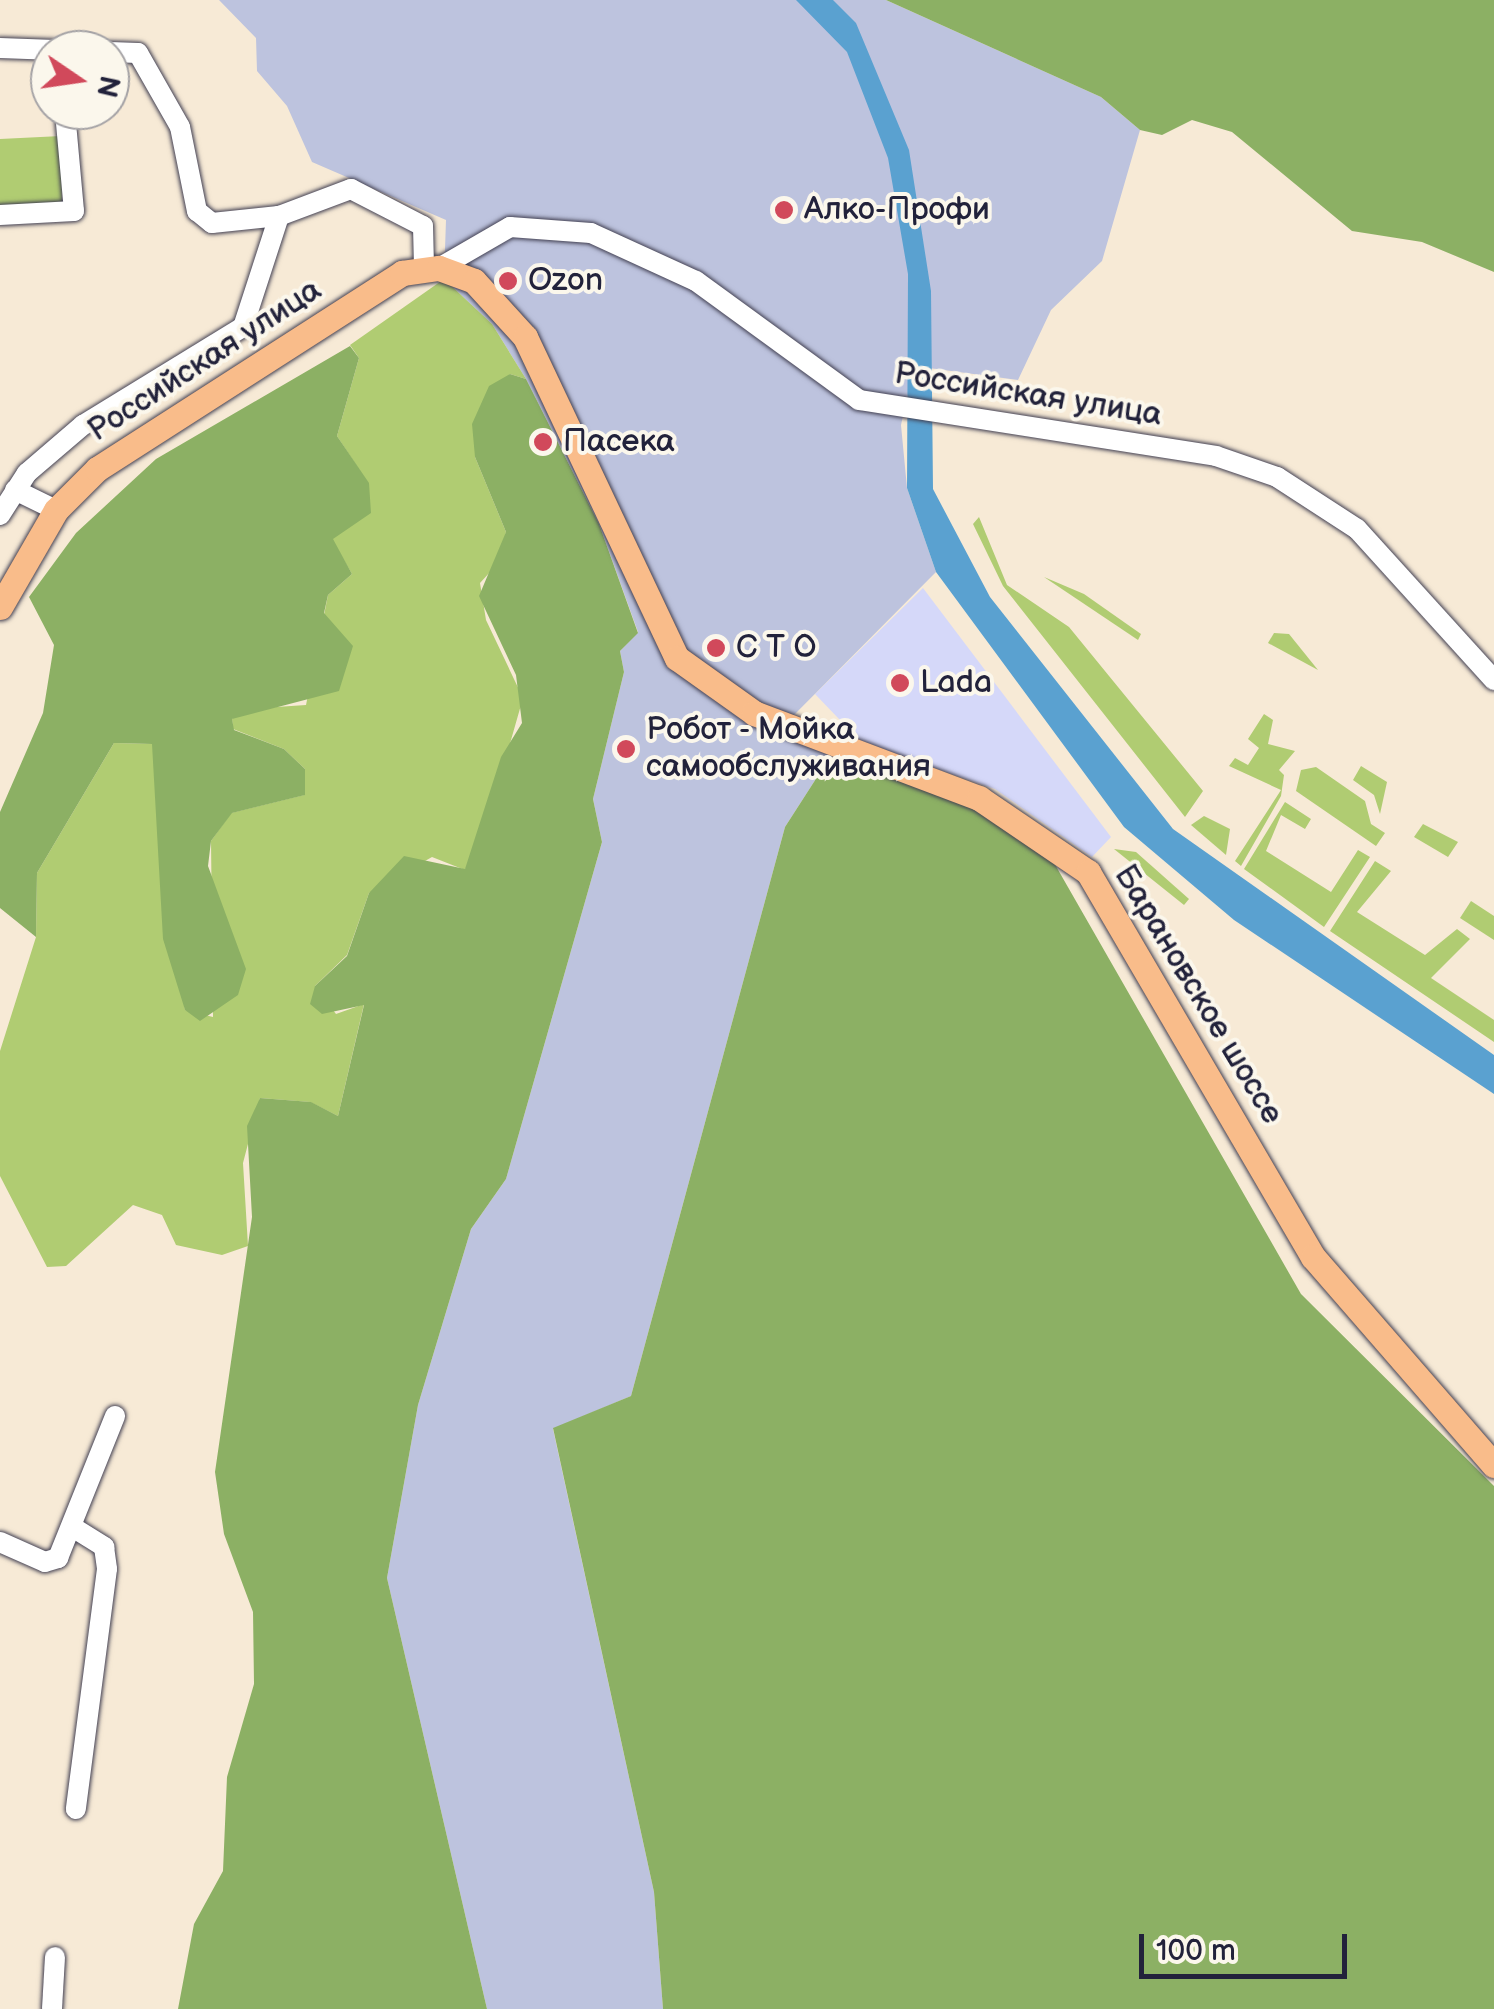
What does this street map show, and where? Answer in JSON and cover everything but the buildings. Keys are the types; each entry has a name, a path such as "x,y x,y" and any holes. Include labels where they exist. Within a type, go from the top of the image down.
{"main road":[{"name":"Российская улица","path":"0,607 56,510 97,469 431,267"},
{"name":"Барановское шоссе","path":"431,267 474,281 524,337 668,645 700,680 754,713 979,798 1088,872 1312,1257 1494,1465"}],"street":[{"path":"0,48 138,53 180,127 197,211 212,223 279,216 351,189 423,226 431,267"},
{"path":"0,214 74,211 66,130"},
{"path":"0,516 16,490 83,424 243,327 279,216"},
{"name":"Российская улица","path":"431,267 510,227 591,233 696,280 820,378 886,407 1216,456 1277,478 1357,528 1494,680"},
{"path":"16,490 56,510"},
{"path":"0,1542 51,1562 74,1528 115,1416"},
{"path":"74,1528 104,1547 108,1569 76,1809"},
{"path":"52,2009 56,1956"}],"shaded area":[{"path":"219,0 886,0 1101,97 1140,130 1102,261 1051,310 1018,380 914,366 901,425 907,488 936,572 790,719 830,757 785,827 631,1396 553,1429 654,1892 663,2009 487,2009 387,1578 418,1405 471,1229 506,1179 602,842 593,799 624,672 620,651 638,632 599,524 526,379 492,324 444,279 446,220 312,162 287,106 257,71 256,38"},
{"path":"923,588 1111,837 1092,857 995,789 862,743 815,694"}],"green space":[{"path":"886,0 1494,0 1494,272 1422,242 1352,231 1232,132 1192,120 1162,135 1140,130 1101,97"},
{"path":"61,136 62,203 0,206 0,139"},
{"path":"444,279 492,324 526,379 510,374 475,457 506,532 501,560 480,583 486,620 523,698 489,817 465,870 432,857 369,893 347,955 315,986 336,1014 364,1004 338,1116 310,1102 260,1098 243,1163 248,1246 222,1255 176,1245 162,1215 133,1205 66,1266 47,1267 0,1176 0,1051 36,937 37,873 114,743 153,744 185,1010 213,1017 211,841 231,813 304,795 305,769 284,749 233,729 232,719 245,709 306,705 328,595 352,574 332,540 368,483 337,436 359,358 350,345"},
{"path":"350,346 359,358 337,436 369,483 371,513 333,539 352,574 328,595 324,613 353,646 339,691 232,719 234,730 284,749 305,769 305,795 232,813 211,841 208,866 246,969 238,995 200,1021 185,1010 163,939 152,744 114,743 37,873 36,937 0,908 0,812 43,713 54,645 29,597 76,533 156,459"},
{"path":"510,374 526,379 599,524 638,633 620,651 624,672 593,799 602,842 506,1179 471,1229 418,1405 387,1578 487,2009 178,2009 194,1924 223,1871 227,1777 254,1684 253,1612 224,1534 215,1472 252,1217 247,1126 260,1098 311,1102 338,1116 364,1005 322,1014 310,1004 315,986 347,956 369,893 404,856 465,869 501,757 522,723 516,675 479,596 506,532 475,457 472,424 489,386"},
{"path":"979,517 1007,585 1069,627 1203,791 1185,817 1003,586 973,524"},
{"path":"1044,577 1084,594 1141,634 1138,640"},
{"path":"1274,633 1289,634 1318,670 1268,643"},
{"path":"1264,714 1273,720 1268,744 1295,751 1279,770 1284,775 1281,796 1241,866 1235,861 1281,790 1229,766 1235,758 1248,765 1259,748 1248,739"},
{"path":"830,757 984,811 1049,854 1301,1294 1494,1486 1494,2009 663,2009 654,1892 553,1428 631,1396 785,827"},
{"path":"1361,766 1387,782 1380,814 1374,795 1353,780"},
{"path":"1316,767 1365,801 1371,824 1385,833 1376,846 1296,791 1301,770"},
{"path":"1285,802 1311,819 1305,829 1281,815 1266,851 1331,892 1358,850 1370,857 1324,927 1244,869"},
{"path":"1204,816 1230,829 1226,855 1191,825"},
{"path":"1423,824 1458,842 1448,857 1414,837"},
{"path":"1114,849 1136,852 1189,899 1184,905"},
{"path":"1375,861 1391,871 1357,912 1425,955 1457,929 1470,939 1431,978 1494,1020 1494,1042 1330,931"},
{"path":"1471,901 1494,916 1494,940 1460,918"}],"water":[{"path":"796,0 833,0 856,23 909,150 931,291 933,489 990,597 1173,829 1494,1055 1494,1094 1234,920 1124,827 936,572 907,488 908,274 888,158 847,52"}],"place":[{"name":"Алко-Профи","path":"784,210"},
{"name":"Ozon","path":"508,281"},
{"name":"Пасека","path":"543,442"},
{"name":"С Т О","path":"716,648"},
{"name":"Lada","path":"900,683"},
{"name":"Робот - Мойка самообслуживания","path":"626,749"}]}
